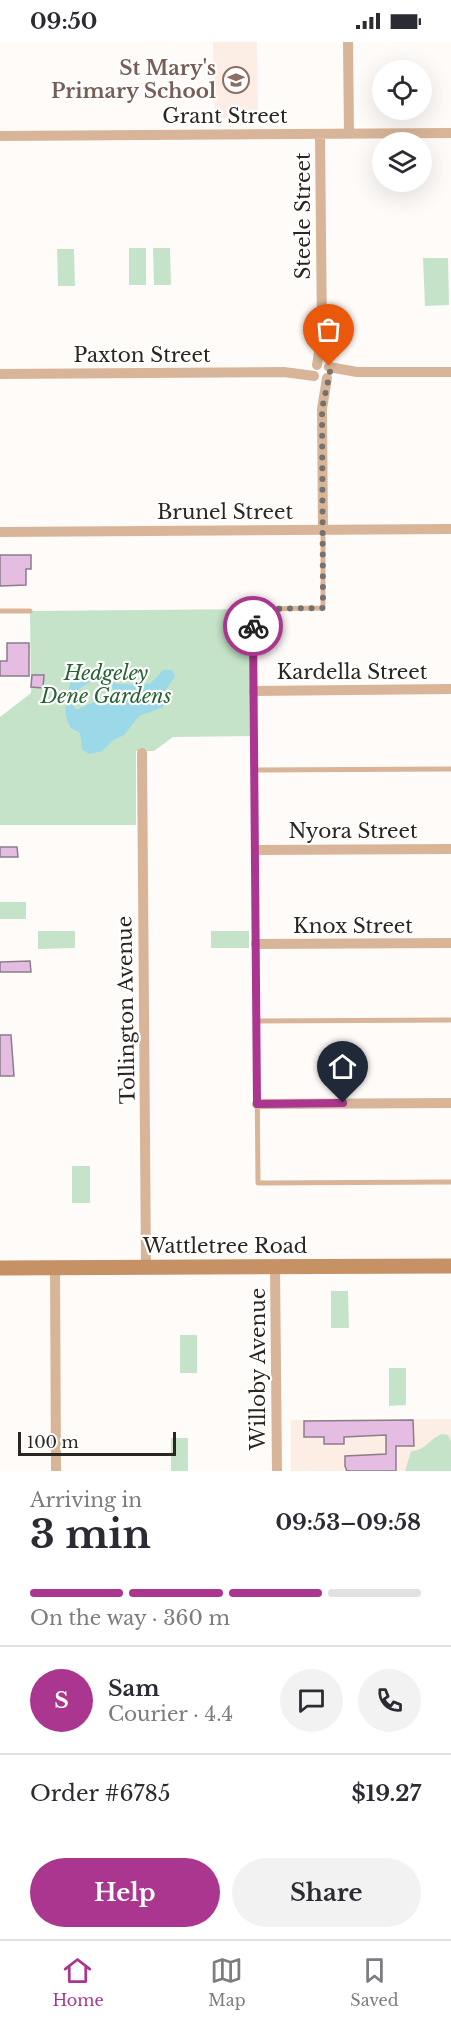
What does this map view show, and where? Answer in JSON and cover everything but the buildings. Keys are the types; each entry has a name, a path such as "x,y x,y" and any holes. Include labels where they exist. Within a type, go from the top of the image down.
{"main road":[{"name":"Wattletree Road","path":"0,1268 451,1266"}],"street":[{"path":"348,42 349,134"},
{"name":"Grant Street","path":"0,136 451,133"},
{"name":"Steele Street","path":"320,134 323,530"},
{"name":"Paxton Street","path":"0,374 451,372"},
{"name":"Brunel Street","path":"0,532 451,529"},
{"name":"Kardella Street","path":"254,691 451,689"},
{"name":"Tollington Avenue","path":"142,753 146,1267"},
{"name":"Nyora Street","path":"256,850 451,849"},
{"name":"Knox Street","path":"256,944 451,944"},
{"path":"257,1104 451,1103"},
{"name":"Willoby Avenue","path":"275,1267 277,1471"},
{"path":"55,1268 56,1471"}],"lane":[{"path":"323,530 323,608 253,609 258,1183 451,1182"},
{"path":"0,611 30,611"},
{"path":"256,770 451,769"},
{"path":"256,1021 451,1020"}],"shaded area":[{"name":"St Mary's Primary School","path":"213,42 257,42 258,118 215,118"},
{"path":"451,1419 451,1471 291,1471 291,1420"}],"green space":[{"path":"129,248 146,248 146,285 129,285"},
{"path":"153,248 170,248 171,285 154,285"},
{"path":"57,249 74,249 75,286 58,286"},
{"path":"423,258 448,258 449,305 425,306"},
{"name":"Hedgeley Dene Gardens","path":"253,609 255,736 173,737 154,751 136,751 136,825 0,825 0,717 31,693 30,611"},
{"path":"0,902 26,902 26,919 0,919"},
{"path":"38,931 75,931 75,948 38,949"},
{"path":"211,931 249,931 249,948 211,948"},
{"path":"72,1166 90,1166 90,1203 72,1203"},
{"path":"331,1291 348,1291 349,1328 331,1328"},
{"path":"180,1335 197,1335 197,1373 180,1373"},
{"path":"389,1368 406,1368 406,1405 389,1406"},
{"path":"442,1434 448,1435 451,1441 451,1471 405,1471 411,1451 424,1447"},
{"path":"171,1438 188,1438 188,1471 171,1471"}],"water":[{"path":"163,670 172,670 175,676 165,691 167,698 163,707 139,716 124,735 112,741 102,751 89,754 82,749 80,733 71,728 65,708 72,677 99,675 118,684 151,683","holes":["91,681 104,682 114,690 113,694 76,710 71,702 72,694"]}],"way so far":[{"path":"253,626 253,609 323,608 322,409 327,378 330,375 329,366"}],"place":[{"name":"St Mary's Primary School","path":"236,80"}],"route":[{"path":"253,626 257,1104 343,1103"}]}
